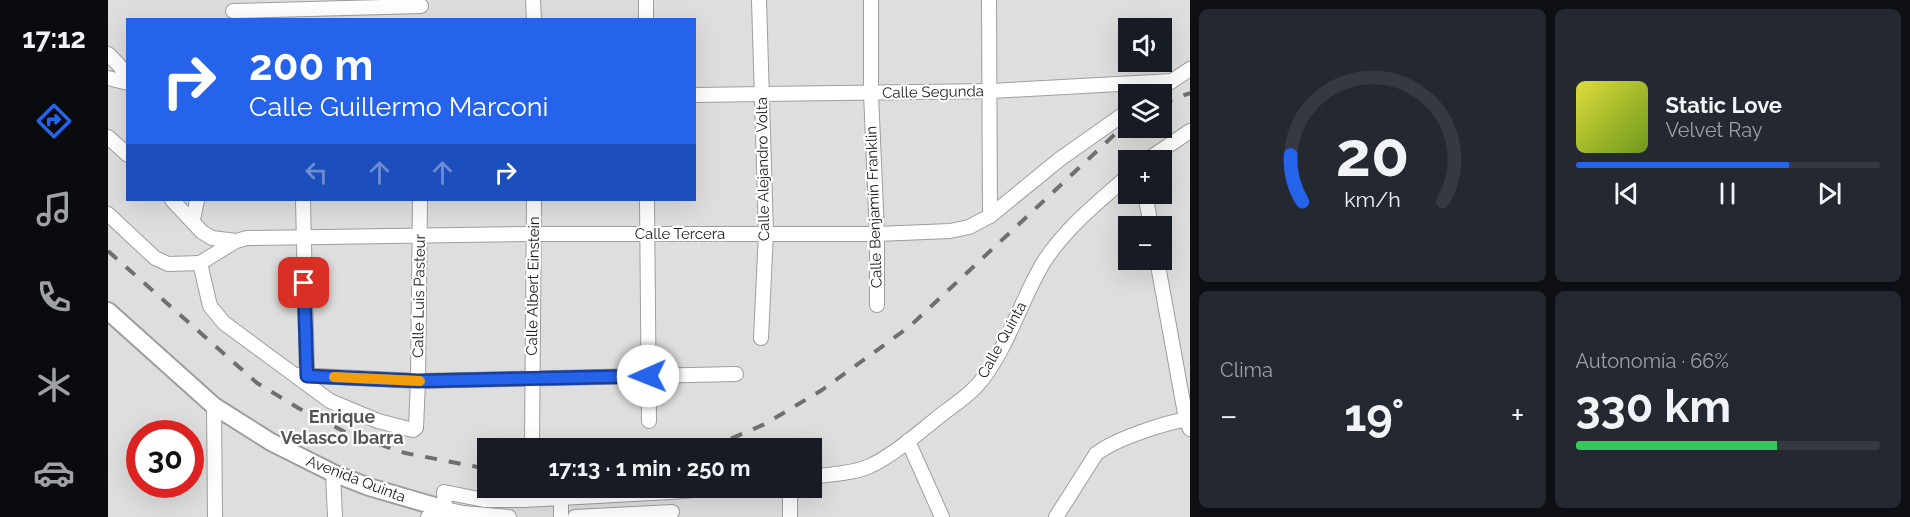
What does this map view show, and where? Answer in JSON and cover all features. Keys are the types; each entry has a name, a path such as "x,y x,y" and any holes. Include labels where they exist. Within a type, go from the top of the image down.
{"street":[{"path":"533,0 534,18"},
{"path":"646,0 646,18"},
{"name":"Calle Alejandro Volta","path":"759,0 766,233 761,338"},
{"name":"Calle Benjamín Franklin","path":"871,0 871,93 877,234 877,305"},
{"path":"989,0 990,216"},
{"path":"233,10 420,8"},
{"path":"108,54 126,74"},
{"path":"1167,84 1190,69"},
{"path":"108,78 126,82"},
{"name":"Calle Segunda","path":"696,95 991,91 1172,81"},
{"name":"Calle Tercera","path":"200,262 236,241 247,238 534,234 877,234 950,231 969,227 990,216 1060,159 1118,118"},
{"path":"1162,150 1190,131"},
{"path":"108,137 126,152"},
{"name":"Calle Quinta","path":"822,475 861,469 871,465 908,441 970,392 984,377 1007,338 1046,259 1072,226 1118,185"},
{"path":"173,201 202,232 212,238 236,241"},
{"path":"193,220 197,201"},
{"path":"301,375 303,201"},
{"name":"Calle Luis Pasteur","path":"301,375 330,401 378,422 407,430 416,428 420,201"},
{"name":"Calle Albert Einstein","path":"532,438 534,201"},
{"path":"646,201 649,421"},
{"path":"108,214 156,258 168,264 200,262 210,306 224,323 301,375 418,381 736,374"},
{"path":"1056,517 1096,454 1105,447 1149,430 1189,423 1159,270"},
{"name":"Avenida Quinta","path":"108,311 214,406 271,442 333,473 396,496 445,506 463,513 509,517"},
{"path":"214,406 215,517"},
{"path":"908,441 942,517"},
{"path":"333,473 335,517"},
{"path":"561,498 561,517"},
{"name":"Avenida Quinta","path":"445,506 484,500 561,498"},
{"path":"575,517 672,515 671,498"},
{"path":"790,498 790,517"},
{"path":"428,517 445,506"}],"shaded area":[{"path":"108,0 1190,0 1190,517 108,517"}],"railway":[{"path":"1172,100 1190,93"},
{"path":"732,438 765,424 822,390 909,327 1118,131"},
{"path":"108,251 257,383 300,409 349,434 405,453 477,467"}],"slow traffic":[{"path":"334,377 420,381"}],"district":[{"name":"Enrique Velasco Ibarra","path":"342,426"}],"route":[{"path":"304,283 307,376 418,381 648,376"}]}
